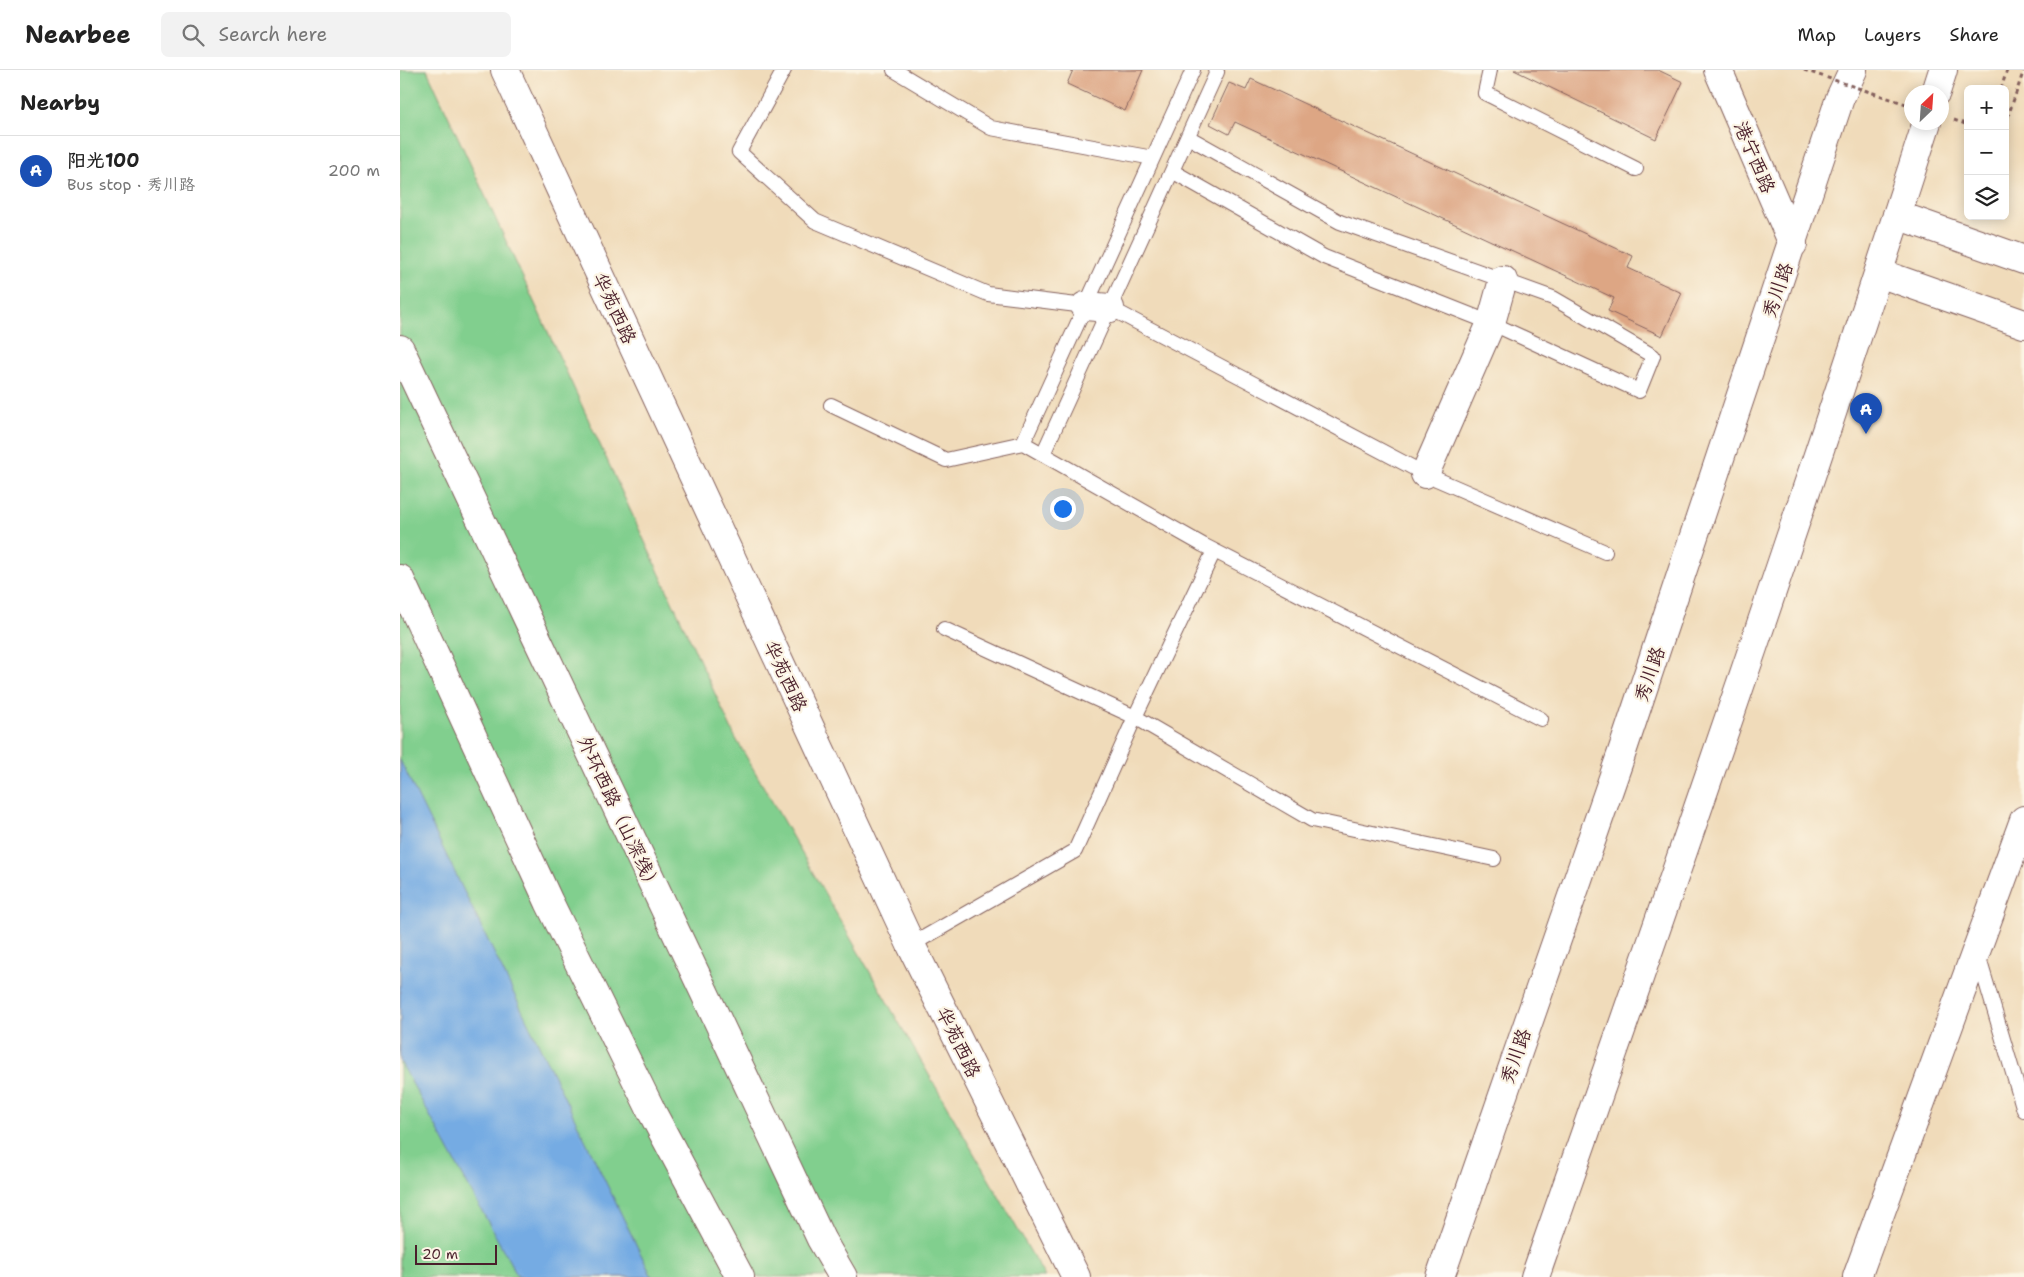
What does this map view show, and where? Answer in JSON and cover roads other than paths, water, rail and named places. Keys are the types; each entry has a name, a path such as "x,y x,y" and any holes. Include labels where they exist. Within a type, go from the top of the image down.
{"main road":[{"name":"华苑西路","path":"505,70 911,945 1076,1277"},
{"name":"港宁西路","path":"1718,70 1793,244"},
{"path":"1840,98 1845,70"},
{"name":"秀川路","path":"1440,1277 1621,756 1793,244 1840,98 1854,70"},
{"path":"1535,1277 1699,806 1879,273 1925,130"},
{"path":"1898,215 2024,260"},
{"path":"1879,273 2024,324"},
{"path":"1425,474 1491,323 1503,280"},
{"name":"外环西路（山深线）","path":"400,349 813,1221 843,1277"},
{"path":"400,580 549,902 653,1114 740,1277"},
{"path":"1857,1277 2024,820"}],"lane":[{"path":"784,70 739,152 815,220 988,294 1098,307 1425,474 1604,552"},
{"path":"894,70 990,128 1153,158"},
{"path":"1043,454 1153,158 1193,70"},
{"path":"1023,443 1172,171 1217,72 1215,70"},
{"path":"1490,70 1485,93 1636,169"},
{"path":"1172,171 1324,256 1491,323 1639,391 1653,356 1553,298 1340,222 1188,137"},
{"path":"831,405 946,460 1023,443 1214,551 1541,719"},
{"path":"911,945 1075,851 1135,717 1214,551"},
{"path":"944,630 1135,717 1312,820 1494,859"},
{"path":"1976,950 2024,1110"}],"water":[{"path":"400,760 652,1277 518,1277 400,1061"}],"place":[{"name":"阳光100","path":"1866,434"}]}
